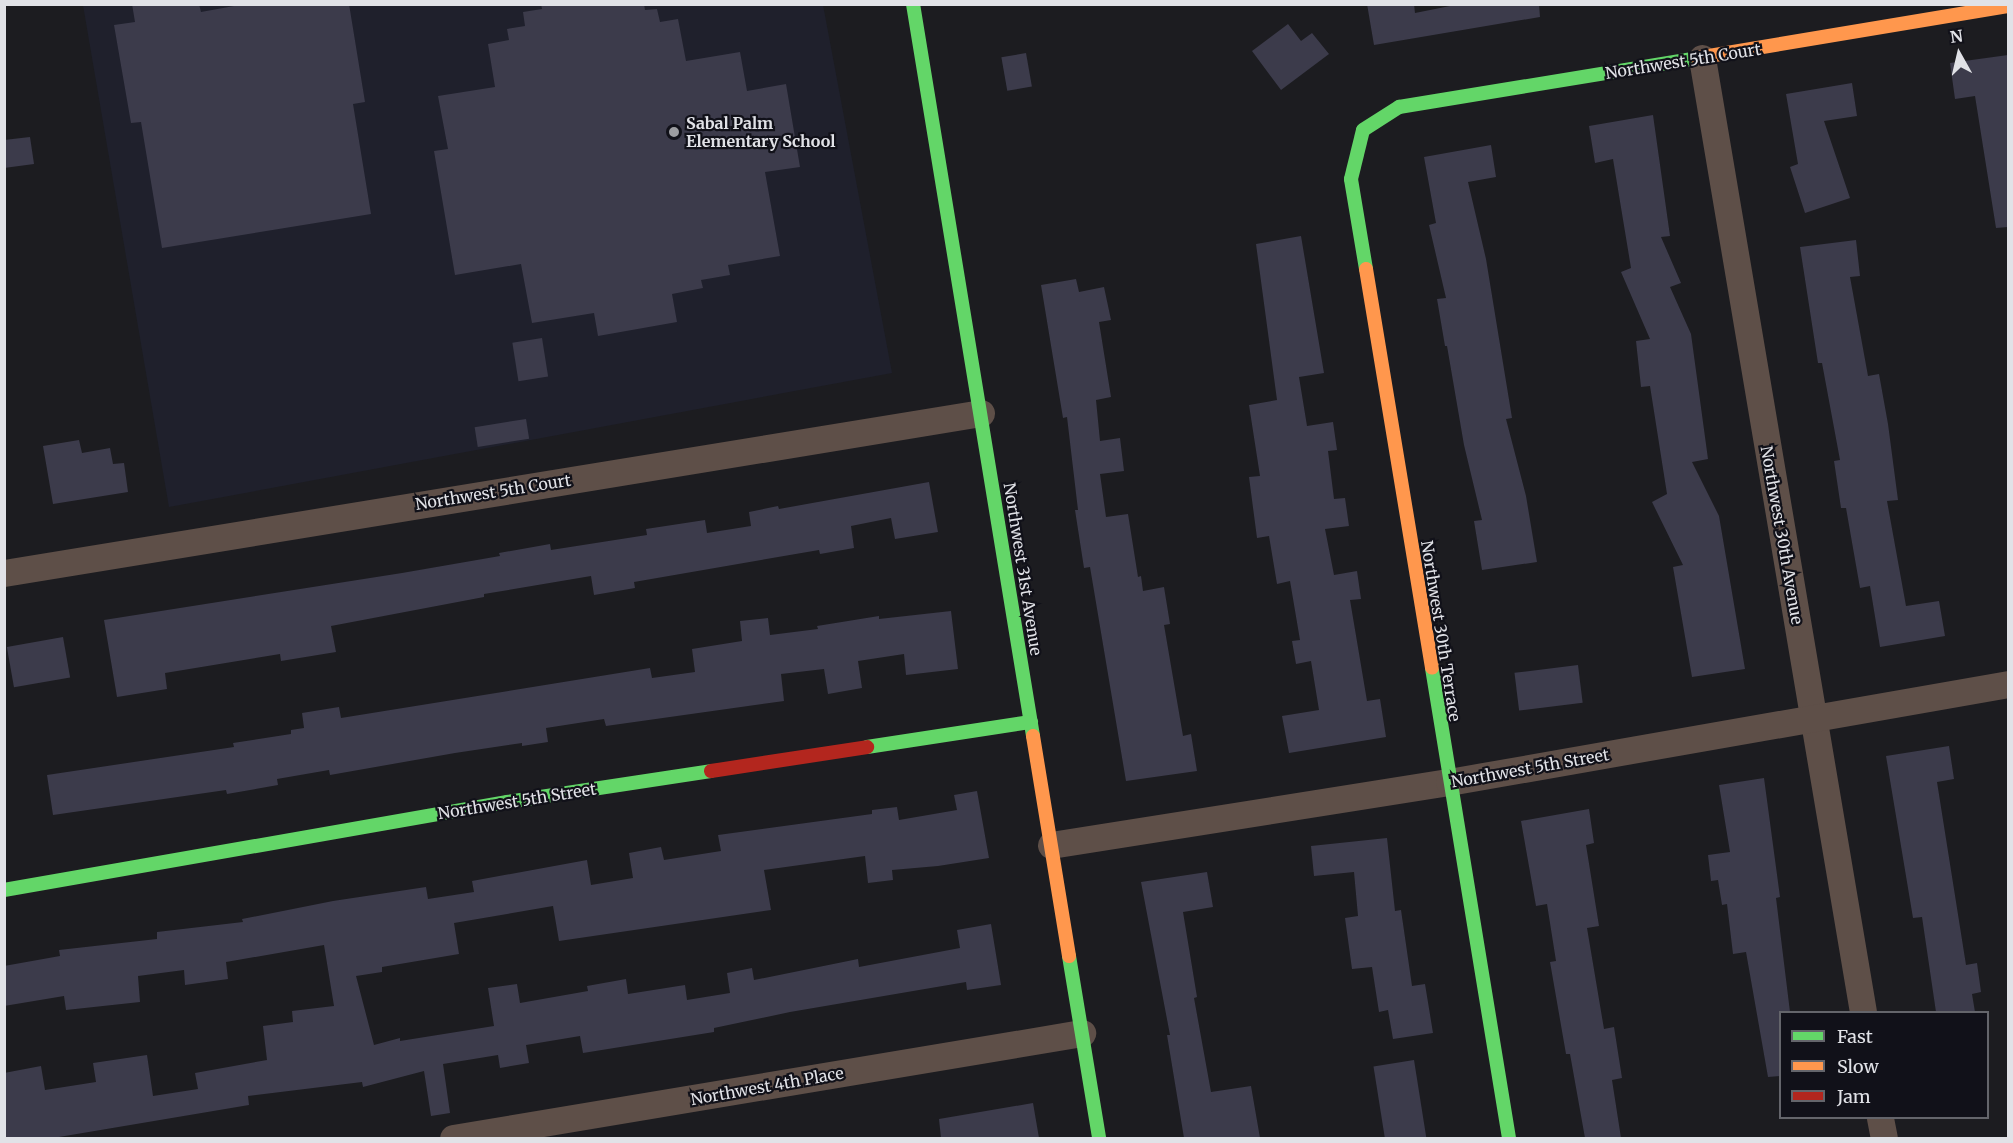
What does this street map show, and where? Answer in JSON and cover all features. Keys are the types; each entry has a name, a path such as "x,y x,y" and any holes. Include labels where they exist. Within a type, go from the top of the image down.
{"street":[{"name":"Northwest 31st Avenue","path":"913,4 1099,1138"},
{"name":"Northwest 5th Court","path":"1363,130 1399,108 2008,6"},
{"name":"Northwest 30th Avenue","path":"1702,58 1863,1011"},
{"name":"Northwest 30th Terrace","path":"1363,130 1351,179 1509,1138"},
{"name":"Northwest 5th Court","path":"4,573 981,413"},
{"name":"Northwest 5th Street","path":"1051,845 1449,782 2008,684"},
{"name":"Northwest 5th Street","path":"4,890 507,802 1031,722"},
{"name":"Northwest 4th Place","path":"453,1138 1082,1034"},
{"path":"1880,1119 1884,1138"}],"shaded area":[{"path":"83,5 823,5 892,373 169,507"}],"building":[{"path":"132,4 199,4 201,12 245,4 349,4 365,102 353,104 371,214 162,248 141,122 131,123 114,25 135,22"},
{"path":"541,4 644,4 645,10 657,9 660,22 678,19 686,61 740,52 747,91 786,84 800,167 765,172 780,256 728,265 730,275 701,280 703,288 672,294 677,322 598,336 594,313 532,323 521,264 455,275 434,151 448,149 438,96 495,87 488,44 509,40 507,29 525,26 523,12 542,9"},
{"path":"1367,4 1414,4 1415,13 1460,4 1539,4 1540,17 1374,45"},
{"path":"1288,24 1301,41 1312,33 1329,54 1281,90 1252,51"},
{"path":"1026,53 1032,86 1007,91 1001,57"},
{"path":"2008,55 2008,227 1996,228 1975,96 1955,99 1950,63"},
{"path":"1852,83 1857,116 1824,121 1850,198 1805,213 1790,167 1798,164 1786,94"},
{"path":"1653,115 1670,236 1661,237 1681,283 1670,287 1691,334 1708,459 1692,462 1719,516 1745,669 1692,677 1673,567 1683,565 1652,502 1667,494 1650,386 1641,387 1636,341 1650,339 1621,272 1631,268 1613,159 1595,163 1589,126"},
{"path":"30,137 34,164 4,168 4,140"},
{"path":"1491,145 1496,177 1468,182 1486,259 1512,418 1506,419 1526,496 1537,562 1482,570 1474,521 1482,520 1464,445 1437,299 1446,298 1429,225 1436,223 1424,157"},
{"path":"1301,236 1324,373 1299,377 1307,426 1333,422 1337,450 1328,451 1334,499 1345,498 1349,526 1325,529 1334,575 1357,571 1361,599 1350,600 1367,701 1380,699 1386,737 1289,753 1282,716 1319,710 1311,661 1296,664 1292,641 1300,640 1290,581 1277,584 1269,536 1257,538 1249,477 1260,476 1249,405 1277,400 1256,244"},
{"path":"1856,240 1860,276 1850,277 1868,376 1879,374 1888,424 1898,500 1887,501 1906,606 1939,601 1945,636 1880,647 1870,586 1860,588 1846,508 1841,508 1834,461 1840,460 1822,363 1818,363 1800,247"},
{"path":"1076,279 1079,292 1104,287 1111,320 1099,322 1111,397 1096,400 1100,441 1120,438 1124,471 1100,474 1106,517 1128,514 1138,577 1141,576 1143,591 1164,587 1170,624 1164,625 1183,736 1191,734 1197,771 1126,781 1090,567 1084,568 1075,510 1078,510 1067,417 1063,418 1041,285"},
{"path":"542,338 548,377 518,381 512,343"},
{"path":"526,419 529,439 478,447 475,427"},
{"path":"79,440 82,453 110,448 113,464 124,463 128,492 53,504 43,446"},
{"path":"929,482 938,532 895,539 891,518 851,526 854,548 820,554 819,550 634,582 635,588 594,595 591,576 484,594 484,597 331,626 336,652 281,661 280,654 165,673 167,689 117,697 104,620 402,573 500,556 499,553 550,544 551,550 647,535 646,529 705,520 707,533 751,526 749,512 778,506 779,509"},
{"path":"951,611 958,669 906,675 904,654 858,661 862,688 828,694 824,669 781,674 784,701 606,726 604,719 546,728 548,742 522,746 522,743 455,753 330,775 329,770 277,779 278,785 227,794 226,790 53,815 47,775 234,747 233,743 291,734 291,730 304,728 302,713 339,707 341,718 650,668 652,678 695,672 692,649 742,641 740,621 768,618 770,635 818,629 817,626 879,616 879,619"},
{"path":"63,637 70,677 14,687 7,647"},
{"path":"1578,665 1583,703 1519,711 1514,673"},
{"path":"1949,746 1954,779 1937,782 1966,965 1977,963 1981,992 1972,994 1975,1011 1936,1011 1922,917 1913,918 1886,756"},
{"path":"1764,778 1780,897 1776,898 1790,1011 1779,1011 1779,1076 1768,1077 1746,952 1733,954 1727,904 1722,905 1718,880 1711,881 1708,855 1730,852 1719,785"},
{"path":"977,791 989,858 892,870 893,880 868,883 865,856 764,870 771,910 559,941 553,906 454,923 459,954 382,967 382,972 356,976 374,1045 400,1038 400,1041 494,1026 488,988 517,984 520,1003 588,991 587,986 626,979 628,994 685,985 687,1000 730,993 727,973 752,968 754,980 858,959 859,967 960,948 957,930 991,924 1001,985 967,990 966,982 790,1012 714,1028 714,1032 583,1053 580,1036 526,1045 529,1063 500,1068 498,1055 443,1064 450,1113 431,1116 424,1071 363,1087 362,1082 248,1096 249,1105 53,1138 4,1138 4,1073 41,1066 45,1090 96,1082 93,1063 147,1055 153,1096 198,1089 195,1073 267,1060 263,1026 293,1022 292,1011 334,1006 324,945 226,962 228,979 185,985 184,970 138,976 140,1002 66,1010 64,996 4,1006 4,966 60,956 59,950 157,939 157,932 243,922 242,919 333,901 426,887 428,899 474,892 472,881 587,860 591,885 633,878 629,853 661,847 664,860 721,851 718,835 872,814 872,810 897,807 899,820 957,810 954,795"},
{"path":"1589,809 1594,843 1586,845 1599,926 1587,928 1604,1029 1614,1027 1622,1078 1612,1080 1621,1138 1585,1138 1570,1054 1566,1054 1550,962 1556,961 1547,904 1536,906 1521,821"},
{"path":"1387,838 1395,911 1401,910 1412,986 1425,984 1433,1033 1393,1039 1388,1010 1379,1012 1372,967 1352,969 1345,918 1358,916 1354,872 1314,876 1311,846"},
{"path":"1207,872 1213,907 1183,912 1197,997 1194,998 1211,1092 1251,1086 1260,1138 1184,1138 1167,1035 1170,1035 1141,882"},
{"path":"1414,1060 1426,1138 1385,1138 1374,1066"},
{"path":"1033,1103 1039,1138 941,1138 939,1119"}],"traffic: fast":[{"path":"913,4 1033,736"},
{"path":"1366,269 1351,179 1363,130 1399,107 1697,58"},
{"path":"1432,668 1509,1138"},
{"path":"867,747 1031,722"},
{"path":"4,890 507,802 711,771"},
{"path":"1069,956 1099,1138"}],"traffic: slow":[{"path":"1697,58 2008,6"},
{"path":"1366,269 1432,668"},
{"path":"1033,736 1069,956"}],"traffic: jam":[{"path":"711,771 867,747"}],"place":[{"name":"Sabal Palm Elementary School","path":"674,132"}]}
